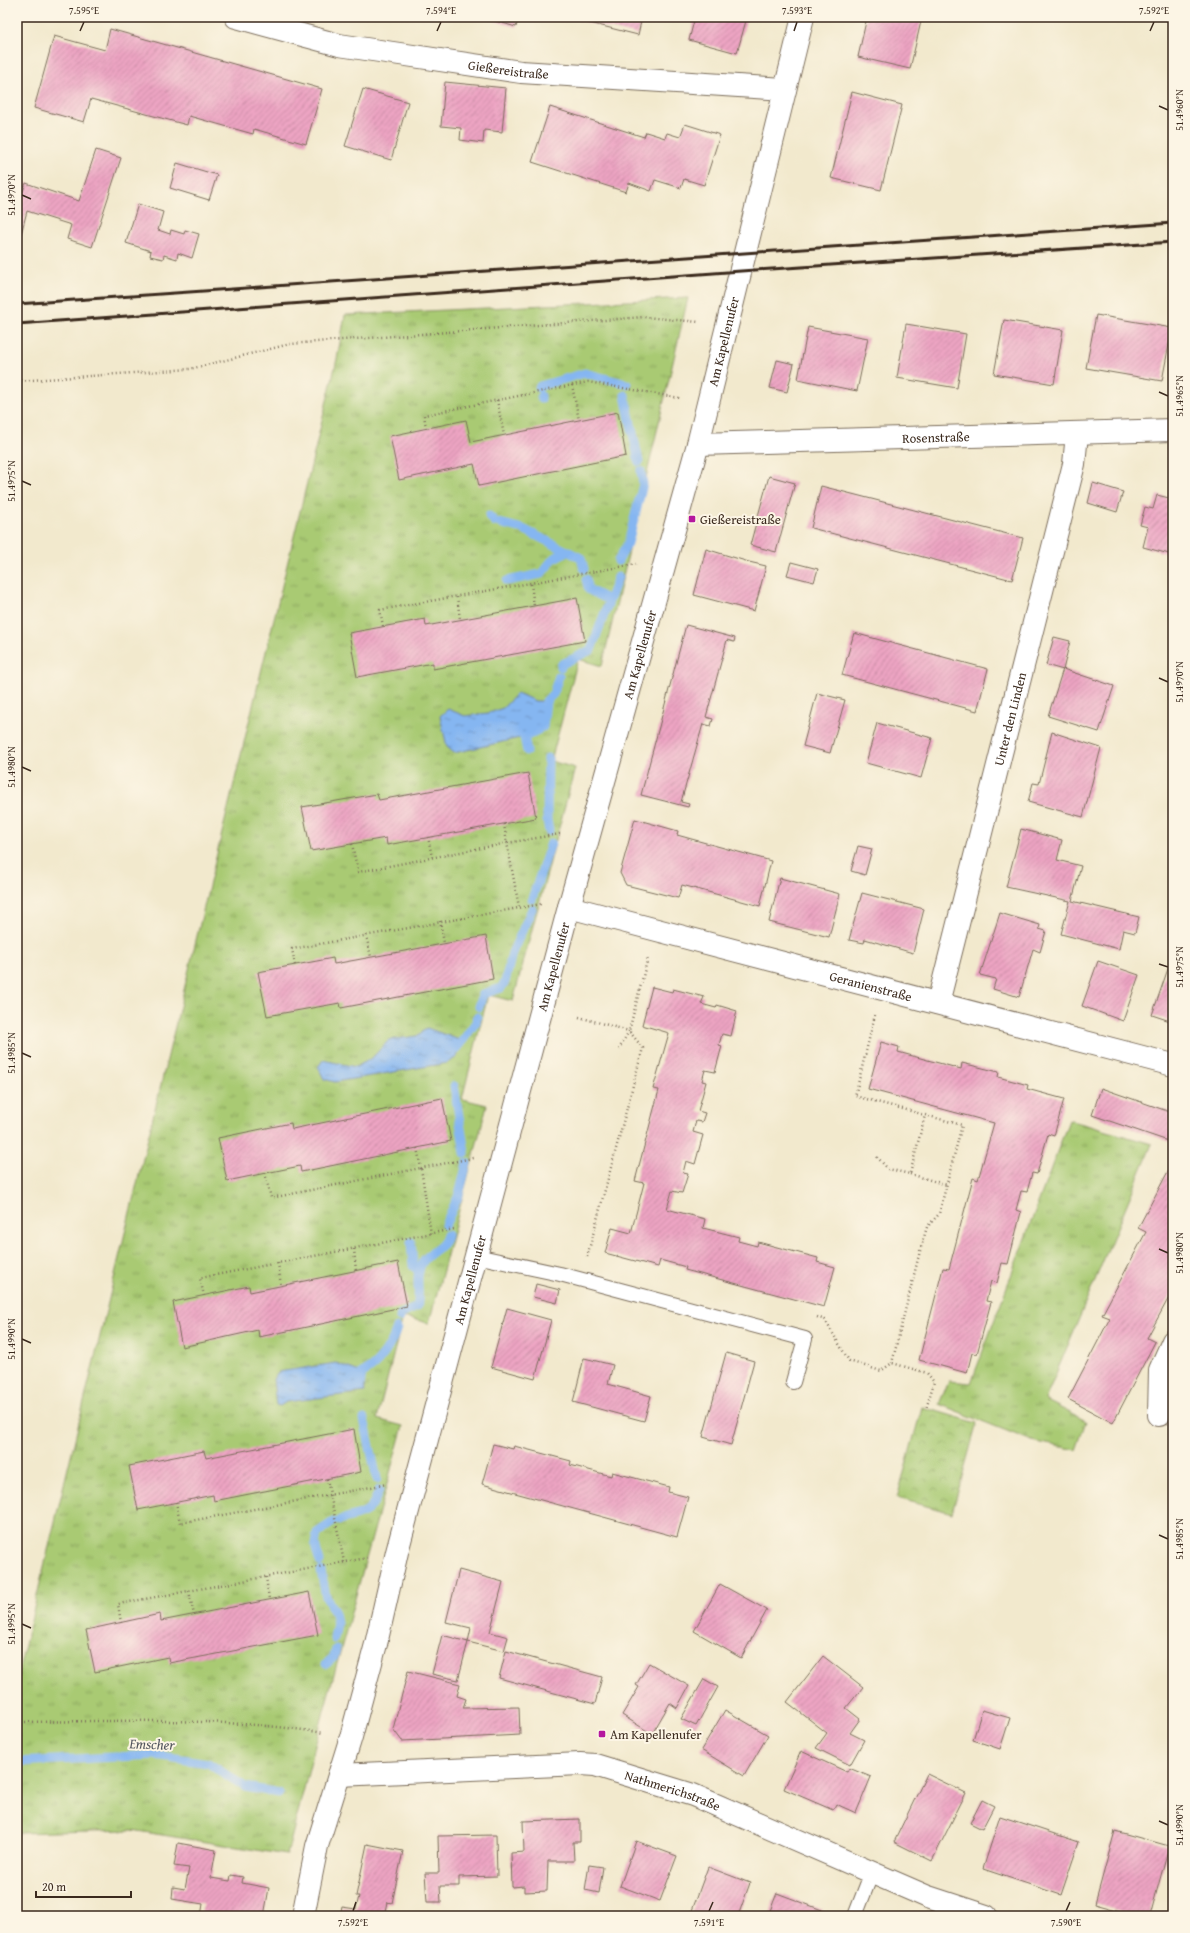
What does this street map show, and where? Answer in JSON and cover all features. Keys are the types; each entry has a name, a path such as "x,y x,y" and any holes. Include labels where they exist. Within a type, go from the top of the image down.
{"street":[{"name":"Gießereistraße","path":"236,17 339,45 520,72 785,89"},
{"name":"Am Kapellenufer","path":"303,1916 317,1846 351,1736 376,1644 397,1552 570,903 698,444 803,17"},
{"name":"Rosenstraße","path":"698,444 1173,430"},
{"name":"Unter den Linden","path":"938,1003 1074,464 1077,434"},
{"name":"Geranienstraße","path":"570,903 655,929 1173,1065"},
{"path":"1159,1415 1160,1370 1173,1341"},
{"name":"Nathmerichstraße","path":"339,1775 580,1764 595,1765 693,1795 928,1897 986,1916"}],"lane":[{"path":"476,1256 581,1280 805,1340 793,1382"},
{"path":"855,1916 872,1872"}],"path":[{"path":"17,381 190,369 290,344 644,317 728,325"},
{"path":"426,428 424,415 588,382 708,403"},
{"path":"572,385 579,420"},
{"path":"497,400 504,435"},
{"path":"383,626 380,610 666,559"},
{"path":"531,584 534,606"},
{"path":"456,597 460,620"},
{"path":"504,824 519,907"},
{"path":"352,844 358,872 508,843 591,829"},
{"path":"428,837 432,858"},
{"path":"295,965 292,949 519,907 570,903"},
{"path":"440,921 444,943"},
{"path":"619,1049 629,1031 655,929"},
{"path":"366,935 371,957"},
{"path":"805,1340 813,1316 825,1320 848,1361 881,1371 892,1363 927,1226 939,1214 962,1125 855,1096 882,988"},
{"path":"579,1018 629,1031 643,1048 581,1280"},
{"path":"910,1174 925,1115"},
{"path":"417,1148 431,1234"},
{"path":"265,1173 271,1198 504,1151"},
{"path":"878,1157 888,1169 947,1184"},
{"path":"204,1296 200,1278 484,1224"},
{"path":"354,1249 356,1271"},
{"path":"278,1263 281,1286"},
{"path":"892,1363 927,1373 934,1382 926,1409"},
{"path":"176,1502 180,1523 417,1478"},
{"path":"326,1479 344,1562"},
{"path":"121,1623 118,1604 397,1552"},
{"path":"266,1577 269,1599"},
{"path":"189,1591 194,1615"},
{"path":"17,1722 180,1720 290,1727 351,1736"}],"green space":[{"path":"688,298 602,666 578,659 551,761 575,768 513,1001 488,995 462,1099 487,1105 429,1323 403,1317 377,1419 403,1426 326,1703 287,1855 131,1830 17,1833 17,1678 337,359 345,315"},
{"path":"1069,1120 1152,1144 1045,1400 1086,1421 1076,1450 1032,1441 939,1404 949,1381 971,1383"},
{"path":"922,1407 977,1423 952,1513 897,1498"}],"water":[{"path":"517,693 535,701 546,701 547,727 543,727 524,737 454,753 447,747 440,716 448,709 465,716 488,713 503,708"},
{"path":"427,1028 462,1041 457,1057 447,1063 335,1082 324,1079 318,1067 323,1060 356,1067 372,1058 389,1040 417,1036"},
{"path":"336,1363 362,1373 365,1392 286,1402 280,1406 276,1405 273,1379 278,1372"}],"building":[{"path":"482,17 519,17 516,27"},
{"path":"566,17 642,17 638,35"},
{"path":"695,17 747,17 737,53 689,40"},
{"path":"867,17 922,17 910,69 858,57"},
{"path":"110,29 322,89 306,144 254,129 253,134 189,116 187,125 91,99 84,122 34,108 54,36 105,50"},
{"path":"445,82 506,88 502,132 484,130 483,143 460,140 461,128 441,126"},
{"path":"363,89 408,102 391,160 345,146"},
{"path":"852,92 902,105 881,190 831,178"},
{"path":"550,107 644,137 646,132 665,138 667,133 680,137 685,124 720,135 704,185 684,179 681,188 655,180 651,191 629,183 626,192 532,162"},
{"path":"96,150 121,158 92,247 67,239 71,225 27,211 17,250 17,208 26,183 79,201"},
{"path":"177,163 217,175 209,200 170,188"},
{"path":"138,204 163,212 158,230 170,234 171,230 184,234 185,230 199,234 192,258 178,253 177,259 164,255 163,259 150,256 151,251 126,243"},
{"path":"1096,315 1172,328 1162,381 1086,368"},
{"path":"1004,320 1063,330 1054,384 994,374"},
{"path":"906,324 966,334 957,388 897,378"},
{"path":"808,327 868,338 857,391 798,379"},
{"path":"777,360 794,364 787,392 770,388"},
{"path":"618,412 626,456 479,486 474,464 399,480 390,436 466,420 471,442"},
{"path":"769,476 795,483 776,552 750,545"},
{"path":"1093,483 1123,492 1117,512 1088,503"},
{"path":"821,486 1023,538 1012,580 811,528"},
{"path":"1157,495 1173,499 1173,555 1143,547 1148,527 1140,525 1145,507 1153,509"},
{"path":"706,549 766,566 754,611 694,595"},
{"path":"791,562 818,569 814,582 787,575"},
{"path":"577,598 585,641 433,669 433,663 357,677 349,633 425,619 426,626"},
{"path":"686,625 735,638 734,642 727,640 706,717 713,719 711,726 703,724 681,802 689,804 688,807 641,795"},
{"path":"854,633 988,669 977,711 842,675"},
{"path":"1054,637 1070,641 1063,670 1046,665"},
{"path":"1063,669 1114,686 1099,732 1048,716"},
{"path":"817,693 845,700 830,753 803,746"},
{"path":"877,723 932,738 921,778 866,763"},
{"path":"1052,732 1101,748 1083,817 1028,802 1033,783 1039,784"},
{"path":"528,773 536,818 387,845 386,838 311,851 302,807 377,794 379,800"},
{"path":"635,819 678,831 677,835 771,861 760,906 682,885 678,898 626,885 620,873"},
{"path":"1021,829 1062,840 1057,860 1081,866 1072,901 1139,917 1135,933 1123,930 1119,949 1061,934 1070,901 1006,887"},
{"path":"858,846 872,849 865,875 851,871"},
{"path":"780,878 840,894 829,937 769,922"},
{"path":"862,893 924,909 913,953 865,939 864,943 849,940"},
{"path":"1000,913 1040,925 1039,929 1046,931 1040,952 1033,949 1019,997 993,989 996,979 980,975"},
{"path":"486,936 493,979 341,1008 340,1003 267,1016 258,972 333,958 334,964"},
{"path":"1098,961 1139,975 1123,1021 1082,1006"},
{"path":"1170,963 1173,964 1173,1022 1152,1015"},
{"path":"652,987 672,992 673,989 704,997 701,1004 716,1008 717,1005 737,1011 731,1036 722,1034 719,1045 722,1046 715,1072 705,1070 702,1081 706,1082 698,1111 705,1113 702,1122 696,1121 693,1132 703,1135 695,1164 686,1161 683,1173 688,1174 682,1193 672,1191 667,1209 705,1219 703,1228 739,1237 738,1241 757,1246 758,1242 818,1258 817,1262 835,1267 824,1307 685,1270 686,1267 660,1260 658,1267 605,1253 612,1228 631,1233 644,1183 635,1181 659,1090 653,1089 669,1033 642,1025"},
{"path":"881,1042 899,1047 898,1052 961,1069 962,1063 999,1072 998,1077 1028,1085 1027,1089 1064,1099 1054,1136 1048,1134 1037,1174 1032,1173 1027,1192 1021,1191 1016,1210 1021,1212 1008,1264 1002,1263 997,1283 991,1281 986,1301 991,1302 977,1354 972,1353 967,1373 919,1360 943,1268 949,1269 973,1178 978,1180 994,1123 868,1089"},
{"path":"1101,1088 1173,1113 1173,1136 1171,1142 1092,1115"},
{"path":"442,1098 451,1141 301,1172 300,1166 227,1181 218,1138 291,1123 292,1129"},
{"path":"1173,1162 1173,1290 1147,1338 1155,1342 1113,1423 1068,1399 1110,1318 1102,1315 1146,1232 1138,1228"},
{"path":"398,1262 407,1306 259,1337 258,1330 182,1347 173,1302 249,1286 250,1292"},
{"path":"536,1284 560,1290 557,1303 533,1297"},
{"path":"507,1308 551,1320 535,1379 491,1367"},
{"path":"726,1353 754,1361 731,1445 703,1437"},
{"path":"584,1358 613,1365 608,1384 651,1396 644,1421 573,1402"},
{"path":"354,1429 361,1472 214,1501 213,1495 138,1510 129,1466 204,1451 206,1458"},
{"path":"493,1444 513,1449 514,1446 571,1461 570,1465 611,1476 612,1472 669,1487 668,1492 688,1497 677,1537 482,1484"},
{"path":"459,1570 503,1582 490,1632 508,1637 504,1651 468,1642 471,1628 446,1622"},
{"path":"720,1584 767,1610 741,1658 694,1631"},
{"path":"309,1592 318,1635 169,1663 168,1657 95,1672 86,1630 160,1614 161,1621"},
{"path":"442,1635 468,1642 458,1680 432,1674"},
{"path":"506,1651 602,1677 595,1704 499,1678"},
{"path":"823,1656 863,1687 846,1708 860,1719 850,1733 864,1740 850,1765 816,1748 827,1733 787,1702"},
{"path":"649,1663 689,1686 677,1708 670,1703 652,1734 622,1715 639,1687 636,1685"},
{"path":"408,1671 460,1684 457,1696 466,1699 463,1708 519,1707 520,1735 402,1741 393,1729"},
{"path":"704,1679 718,1687 696,1726 681,1719"},
{"path":"725,1710 768,1735 744,1776 701,1750"},
{"path":"982,1710 1010,1718 1000,1749 973,1740"},
{"path":"801,1751 847,1772 849,1768 871,1777 856,1813 836,1804 833,1810 784,1789"},
{"path":"927,1774 966,1793 932,1861 894,1842"},
{"path":"982,1800 994,1806 982,1829 970,1823"},
{"path":"1000,1816 1079,1842 1061,1895 983,1869"},
{"path":"580,1819 580,1842 573,1842 574,1861 548,1861 547,1891 524,1892 524,1886 512,1887 511,1853 524,1852 523,1821"},
{"path":"1115,1831 1169,1846 1150,1916 1138,1916 1095,1904"},
{"path":"496,1835 497,1876 459,1877 459,1886 440,1886 441,1902 427,1902 425,1873 439,1873 438,1836"},
{"path":"636,1841 677,1856 660,1901 620,1886"},
{"path":"178,1843 216,1850 211,1878 230,1881 231,1875 243,1877 242,1883 269,1888 264,1916 201,1916 203,1904 172,1899 173,1887 185,1889 189,1868 174,1866"},
{"path":"367,1844 403,1851 392,1903 387,1902 384,1916 370,1913 369,1916 340,1916 342,1907 356,1909 359,1896 356,1896"},
{"path":"589,1865 603,1867 599,1893 585,1890"},
{"path":"708,1867 750,1883 738,1916 690,1916"},
{"path":"777,1893 822,1910 820,1916 768,1916"}],"waterway":[{"path":"539,388 540,386 585,373 627,384"},
{"path":"625,395 639,462"},
{"path":"618,561 628,543 643,484 641,471"},
{"path":"489,516 495,522 523,529 581,558 584,569"},
{"path":"507,581 541,574 554,558 568,551"},
{"path":"561,667 562,664 591,650 618,577"},
{"path":"586,579 589,590 609,600"},
{"path":"543,727 546,701 553,694 559,676"},
{"path":"527,751 524,737 538,730"},
{"path":"548,758 547,820 549,831"},
{"path":"532,899 551,843"},
{"path":"479,1007 483,994 501,988 505,982 512,953 532,909"},
{"path":"456,1050 476,1022 477,1017"},
{"path":"454,1086 465,1153"},
{"path":"445,1225 459,1195 467,1163"},
{"path":"400,1318 401,1314 417,1307 418,1273 422,1263 428,1256 440,1247 447,1235"},
{"path":"411,1242 413,1266 419,1271"},
{"path":"360,1385 362,1373 374,1365 384,1354 392,1341 397,1328"},
{"path":"364,1419 377,1479"},
{"path":"340,1520 360,1514 369,1509 373,1504 379,1490"},
{"path":"320,1562 315,1545 317,1533 333,1522"},
{"path":"321,1571 326,1597 335,1613 337,1623 334,1639"},
{"path":"326,1664 334,1657 336,1649"},
{"name":"Emscher","path":"17,1762 155,1755 208,1763 245,1787 279,1793"}],"railway":[{"path":"17,304 1173,223"},
{"path":"17,324 741,271 1173,242"}],"place":[{"name":"Gießereistraße","path":"692,519"},
{"name":"Am Kapellenufer","path":"602,1734"}]}
